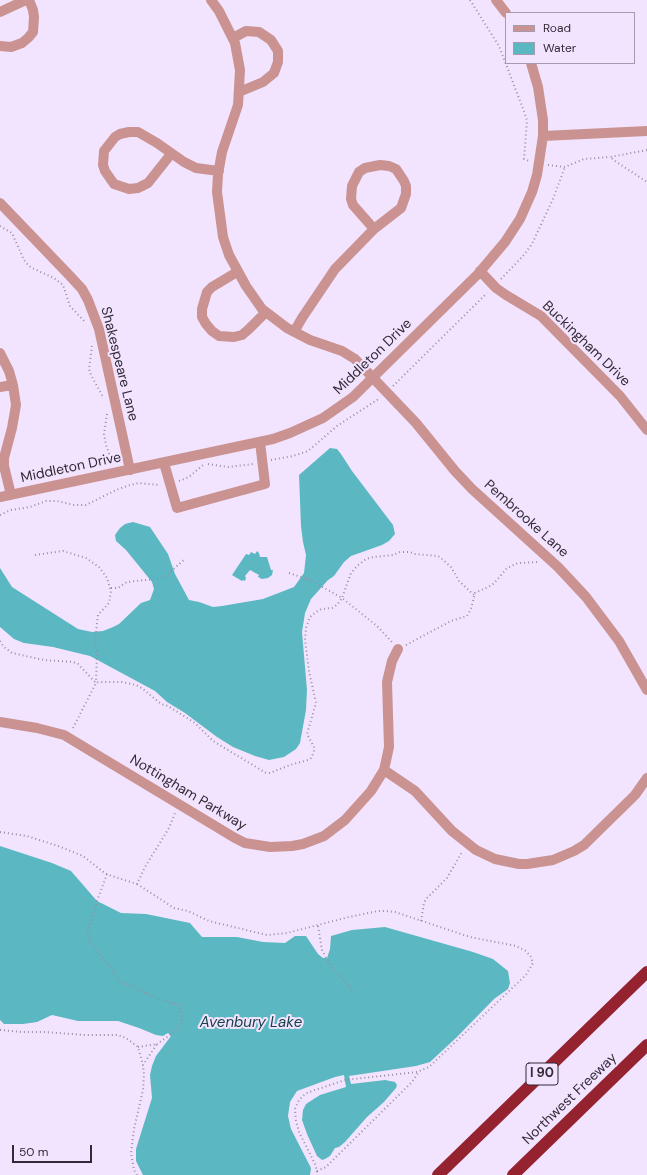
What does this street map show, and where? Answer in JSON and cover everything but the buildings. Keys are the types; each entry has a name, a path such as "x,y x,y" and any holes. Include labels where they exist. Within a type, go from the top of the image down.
{"highway":[{"name":"I 90","path":"438,1175 647,972"},
{"name":"Northwest Freeway","path":"513,1175 647,1046"}],"street":[{"path":"0,12 26,0"},
{"path":"0,46 11,47 22,43 33,32 34,17 29,0"},
{"path":"211,0 220,11 232,38 238,54 240,70 238,105 222,152 218,171 217,192 223,237 237,272 266,312 242,334 234,337 219,336 206,324 202,317 202,309 207,292 212,287 237,272"},
{"path":"496,0 505,12"},
{"path":"232,38 246,31 259,32 271,40 278,51 278,62 274,73 263,82 239,92"},
{"name":"Middleton Drive","path":"0,497 260,442 290,433 323,418 353,397 373,379 480,271 506,242 520,219 532,192 537,175 543,136 543,120 538,87 531,64"},
{"path":"543,136 647,131"},
{"path":"171,154 148,183 138,188 129,189 114,184 105,171 103,165 104,151 114,137 129,132 138,132 145,135 171,154 179,160 196,168 218,171"},
{"path":"294,332 335,269 374,229 398,211 405,201 406,194 404,181 396,169 389,166 380,165 364,168 359,172 352,186 351,199 353,205 374,229"},
{"name":"Shakespeare Lane","path":"0,203 82,289 88,300 99,329 130,470"},
{"name":"Buckingham Drive","path":"480,271 494,286 540,316 620,396 647,430"},
{"name":"Pembrooke Lane","path":"266,312 294,332 310,340 342,351 387,392 416,423 455,471 472,489 547,557 570,580 603,619 627,654 647,690"},
{"path":"0,353 9,371 13,385 16,411 4,458 4,466 11,495"},
{"path":"0,387 13,385"},
{"path":"164,463 177,508 265,484 260,442"},
{"name":"Nottingham Parkway","path":"0,722 52,732 68,738 244,843 270,847 303,844 333,830 345,820 371,791 384,770 389,747 387,682 392,661 398,649"},
{"path":"384,770 414,791 452,831 486,856 507,862 527,864 553,860 570,854 584,845 635,795 647,778"}],"path":[{"path":"470,0 498,46 505,64"},
{"path":"505,64 525,114 527,128 524,159 539,164 565,167 584,159 610,157 647,150"},
{"path":"610,157 647,182"},
{"path":"0,515 11,510 30,508 46,501 58,501 86,506 120,488 140,483 159,485 170,484 185,479 203,465 236,467 293,456 308,451 337,426 374,403 387,392 523,256 532,244 553,199 565,167"},
{"path":"0,226 12,233 24,260 29,266 54,278 63,285 70,306 86,324"},
{"path":"92,346 90,369 91,375 104,399"},
{"path":"107,414 104,434 120,488"},
{"path":"35,555 62,551 86,558 99,567 107,578 111,588 109,603 98,615 96,683 68,738"},
{"path":"96,683 122,682 136,685 161,704 173,708 195,723 213,741 270,774 290,765 308,760 314,752 314,747 307,734 316,703 308,671 305,640 306,628 308,621 316,612 322,609 332,608 337,605 342,598 351,572 357,566 366,559 404,552 438,556 451,567 459,582 474,595"},
{"path":"288,573 310,580 342,598 377,626 398,649 451,621 467,616 471,609 475,593 492,585 512,564 536,562 547,557"},
{"path":"111,588 118,588 127,582 163,578 185,559"},
{"path":"0,641 4,647 12,653 44,660 73,662 78,664 96,683"},
{"path":"137,884 145,866 169,828 179,805"},
{"path":"0,832 39,840 77,853 107,874 137,884 174,908 188,911 209,921 260,934 275,935 378,911 394,912 470,937 516,946 526,951 531,957 533,963 526,976 429,1067 419,1072 345,1080 305,1094 299,1100 295,1109 296,1121 299,1132 315,1164 317,1171 316,1175"},
{"path":"421,921 426,899 447,878 460,854 468,844"},
{"path":"107,874 97,901 88,937 120,981 150,995 179,1005 183,1022 170,1035 157,1044 143,1065"},
{"path":"318,926 324,955 332,968 348,984 352,992"},
{"path":"0,1030 85,1035 118,1035 126,1038 138,1047 144,1074 143,1090 134,1129 131,1153 134,1170 137,1175"},
{"path":"138,1047 157,1044"},
{"path":"317,1171 326,1167 332,1162 412,1082 419,1072"}],"water":[{"path":"330,448 337,449 341,454 393,525 395,534 389,541 382,545 351,556 311,599 305,613 302,632 307,690 306,710 300,743 296,749 284,757 269,760 233,747 167,702 155,691 90,656 53,647 24,643 14,639 0,627 0,568 12,587 78,629 92,632 103,631 119,624 141,603 150,600 154,589 152,582 126,550 116,541 115,535 120,528 125,524 133,522 150,527 168,554 175,574 189,600 213,607 222,606 263,599 294,587 304,573 306,555 301,526 299,475"},
{"path":"257,551 260,557 267,557 271,570 273,570 272,575 268,578 262,579 258,577 259,575 250,570 245,576 245,581 242,581 232,575 246,554 249,555 251,552 255,554"},
{"name":"Avenbury Lake","path":"0,846 52,863 71,871 97,901 121,913 146,914 190,923 202,937 237,937 263,942 285,943 295,936 306,936 318,954 323,958 327,958 330,949 331,936 352,930 385,927 493,959 508,971 510,983 508,989 494,999 430,1062 416,1066 349,1076 351,1084 385,1080 395,1082 397,1085 384,1102 367,1117 345,1142 339,1147 335,1148 330,1156 325,1159 322,1160 317,1156 307,1134 302,1120 303,1110 306,1104 320,1095 346,1087 344,1075 297,1091 290,1102 288,1116 291,1129 311,1168 310,1175 143,1175 136,1161 136,1149 152,1098 150,1075 156,1056 171,1036 168,1033 163,1036 156,1035 118,1021 78,1021 52,1015 37,1022 23,1024 4,1024 0,1020"}]}
